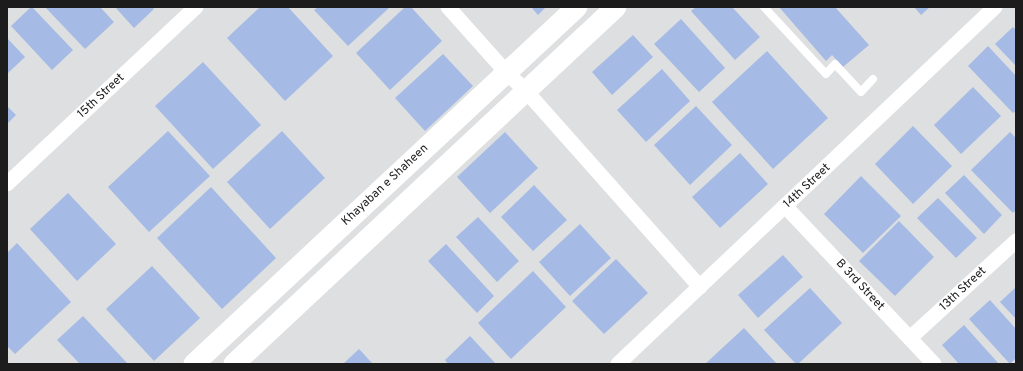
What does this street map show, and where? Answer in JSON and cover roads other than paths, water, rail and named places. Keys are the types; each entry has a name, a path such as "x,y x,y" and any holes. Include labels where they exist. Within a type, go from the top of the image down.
{"main road":[{"name":"Khayaban e Shaheen","path":"194,364 577,7"},
{"path":"234,364 616,7"}],"street":[{"name":"15th Street","path":"7,184 196,7"},
{"path":"448,7 506,72 526,91 700,286"},
{"name":"14th Street","path":"621,363 700,286 995,7"},
{"name":"B 3rd Street","path":"786,206 934,364"},
{"name":"13th Street","path":"910,338 1016,240"}],"lane":[{"path":"764,7 826,74 835,64 861,92 873,79"}]}
